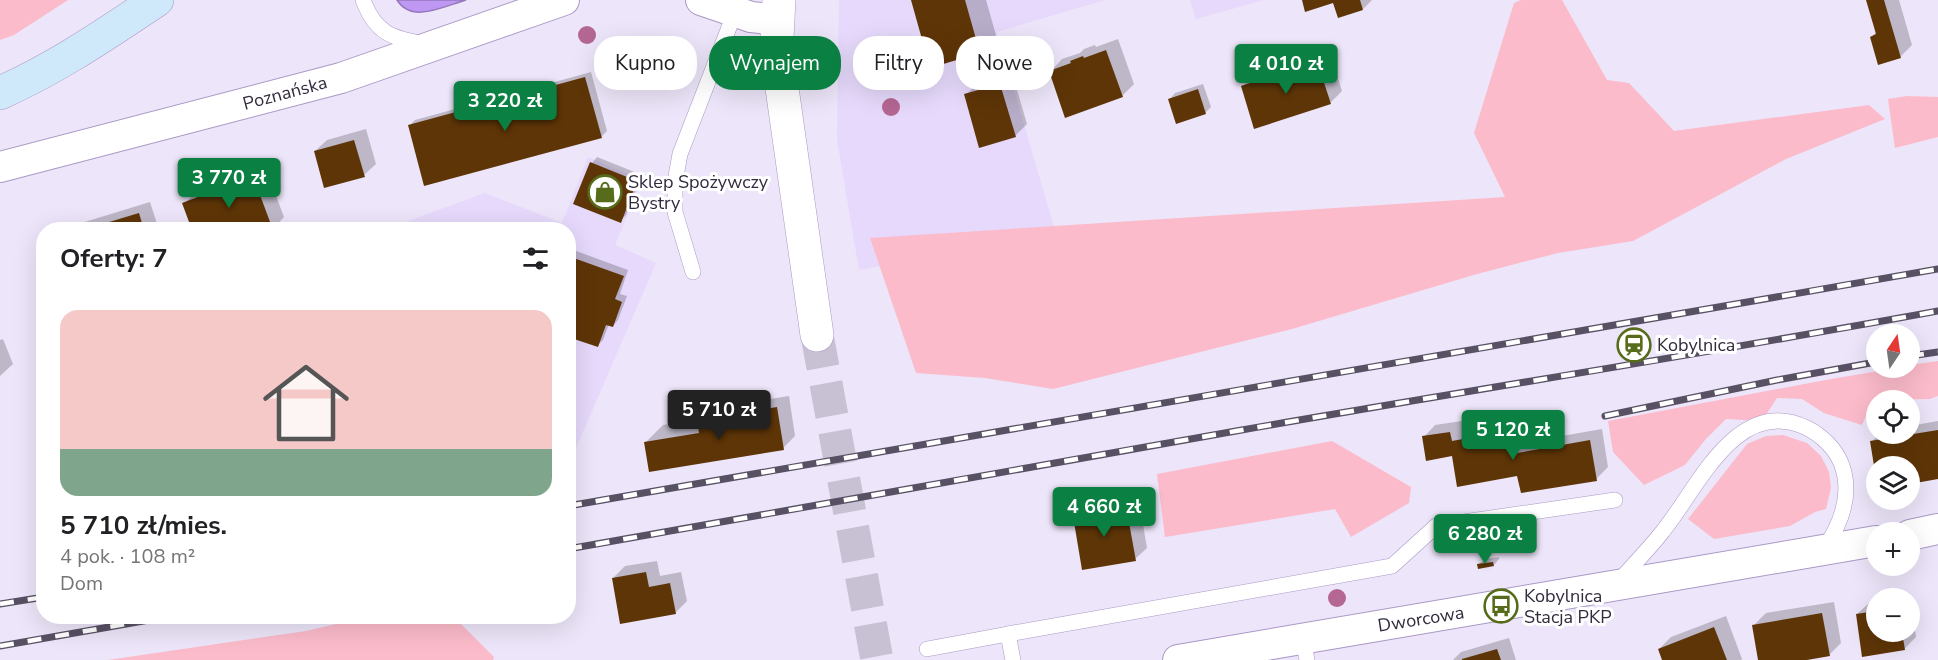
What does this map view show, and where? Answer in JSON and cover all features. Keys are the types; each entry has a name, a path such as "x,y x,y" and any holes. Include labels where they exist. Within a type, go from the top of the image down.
{"main road":[{"path":"0,93 31,79 95,43 157,0"}],"street":[{"name":"Poznańska","path":"0,167 341,78 564,0"},
{"path":"701,0 751,17 779,10 780,74 818,335"},
{"path":"1920,533 1938,529"},
{"name":"Dworcowa","path":"1178,660 1305,649 1615,586 1866,543"}],"lane":[{"path":"363,0 369,17 393,37 431,45"},
{"path":"693,272 675,212 675,182 680,154 735,12"},
{"path":"1615,586 1664,531 1727,443 1741,431 1759,423 1779,421 1800,424 1816,432 1829,444 1841,462 1846,493 1836,531 1822,551"},
{"path":"927,649 1392,566 1436,526 1615,500"},
{"path":"1008,634 1013,660"}],"shaded area":[{"path":"0,0 68,0 14,35 0,40"},
{"path":"397,0 466,0 420,12 403,7"},
{"path":"839,0 1105,0 997,32 998,36 956,36 956,90 1014,90 1056,234 859,270 837,139 838,90 841,90 841,36 838,36"},
{"path":"1190,0 1264,0 1196,19"},
{"path":"1521,0 1562,0 1607,80 1629,83 1674,131 1869,105 1885,119 1786,159 1633,241 1558,253 1477,274 1292,329 1053,389 985,378 916,373 870,238 1505,197 1474,133 1514,3"},
{"path":"1907,96 1938,97 1938,137 1895,148 1888,99"},
{"path":"588,157 642,180 615,245 656,263 576,448 576,222 562,222"},
{"path":"485,193 559,222 408,221"},
{"path":"1938,361 1938,396 1920,399 1920,390 1866,390 1866,416 1862,425 1824,413 1802,399 1777,398 1762,421 1726,419 1685,465 1644,485 1613,452 1608,421 1866,373 1866,378 1920,378 1920,364"},
{"path":"1783,435 1807,443 1821,456 1829,472 1831,488 1826,509 1815,512 1790,526 1714,539 1688,519 1747,444 1766,436"},
{"path":"1332,441 1411,487 1409,503 1351,537 1335,509 1165,537 1157,474"},
{"path":"336,624 461,624 494,657 493,660 108,660 306,631"}],"building":[{"path":"911,0 965,0 975,36 956,36 956,60 944,64 944,36 921,36"},
{"path":"1302,0 1360,0 1363,10 1338,18 1333,3 1305,12"},
{"path":"1866,0 1884,0 1901,58 1878,65 1870,37 1876,34"},
{"path":"1106,50 1123,97 1065,118 1054,86 1054,69 1083,56 1084,58"},
{"path":"1317,61 1331,104 1254,129 1241,86"},
{"path":"585,77 602,138 424,186 408,125"},
{"path":"1198,89 1206,114 1176,124 1168,99"},
{"path":"978,90 1002,90 1016,137 979,148 964,94"},
{"path":"354,140 365,177 324,188 314,151"},
{"name":"Sklep Spożywczy Bystry","path":"590,162 637,181 621,223 573,204"},
{"path":"253,176 270,222 189,222 182,203"},
{"path":"139,213 142,222 109,222"},
{"path":"576,259 624,276 615,299 622,302 613,327 606,325 598,347 576,340"},
{"path":"777,407 784,450 649,472 644,442 699,433 697,420"},
{"path":"1513,430 1517,453 1590,440 1597,481 1521,493 1517,476 1457,487 1452,456 1426,461 1422,436 1450,432 1452,441"},
{"path":"1938,430 1938,479 1920,482 1920,456 1872,456 1870,444 1920,444 1920,433"},
{"path":"1126,506 1136,561 1082,570 1073,516"},
{"path":"1493,562 1494,566 1478,569 1477,564"},
{"path":"646,572 649,587 670,583 676,614 620,624 612,578"},
{"path":"1866,612 1866,642 1904,642 1905,650 1862,657 1856,614"},
{"path":"1822,613 1830,656 1807,660 1758,660 1752,625"},
{"path":"1714,627 1727,660 1662,660 1658,649"},
{"path":"1497,649 1501,660 1462,660 1462,659"}],"tunnel":[{"path":"817,335 877,660"}],"railway":[{"path":"576,505 1938,269"},
{"path":"576,548 1236,431 1938,311"},
{"path":"1920,355 1938,352"},
{"path":"1605,416 1866,364"},
{"path":"0,604 36,598"},
{"path":"0,646 126,624"}],"place":[{"name":"Sklep Spożywczy Bystry","path":"605,192"},
{"name":"Kobylnica","path":"1634,345"},
{"name":"Kobylnica Stacja PKP","path":"1501,606"}]}
